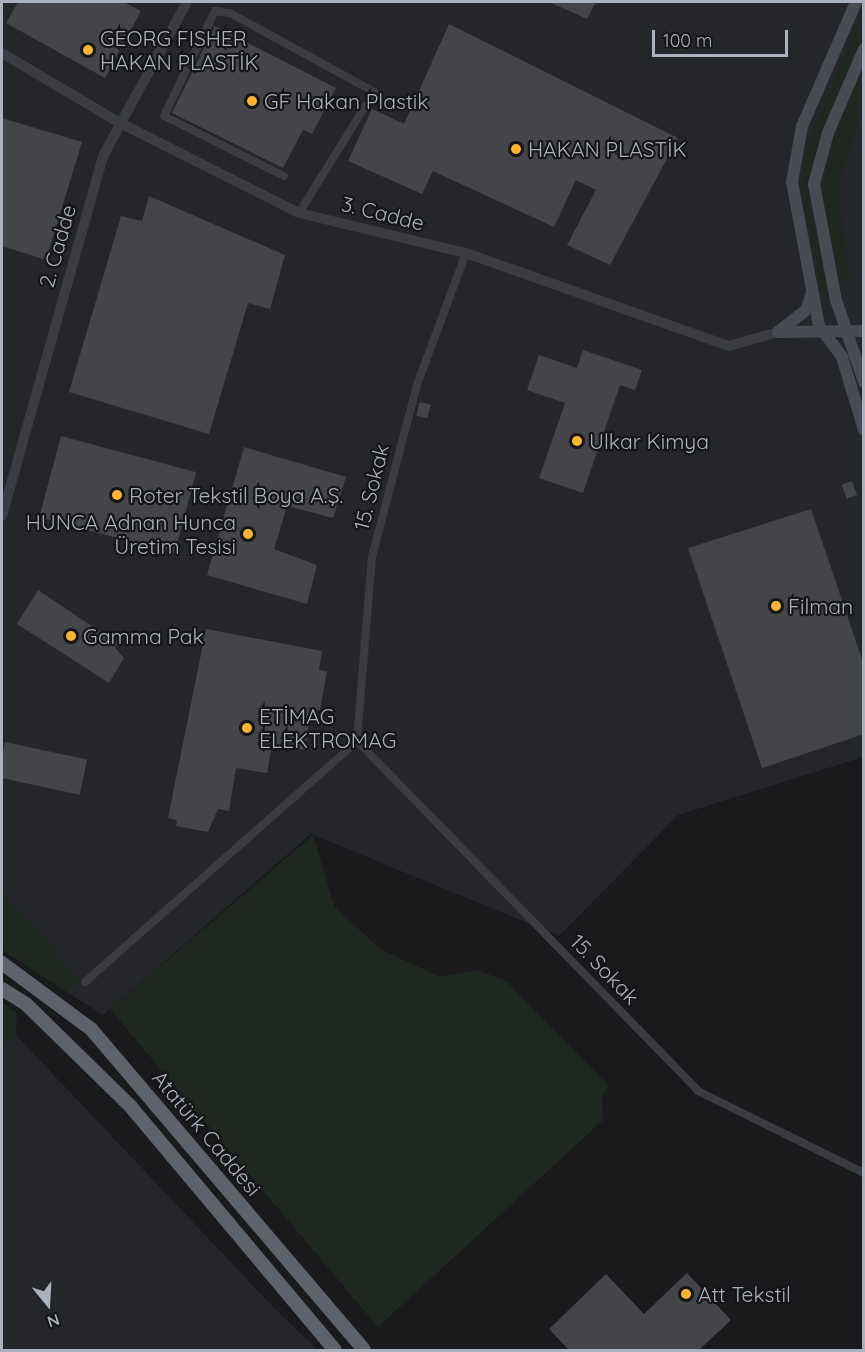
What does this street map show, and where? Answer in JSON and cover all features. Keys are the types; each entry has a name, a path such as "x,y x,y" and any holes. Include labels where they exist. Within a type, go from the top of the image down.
{"highway":[{"name":"Atatürk Caddesi","path":"2,963 91,1029 364,1350"},
{"path":"2,989 26,1004 131,1107 335,1350"}],"main road":[{"path":"856,2 795,150 793,191 815,306 824,335 842,357 864,430"},
{"path":"864,49 815,172 816,211 836,300 864,382"},
{"path":"778,332 806,310 813,289"},
{"path":"815,306 836,300"},
{"path":"778,332 824,335 847,329 864,331"},
{"path":"856,357 864,344"}],"street":[{"name":"2. Cadde","path":"2,516 103,156 118,122 187,2"},
{"path":"284,176 164,116 215,11 230,13 374,92 299,213"},
{"name":"3. Cadde","path":"2,53 118,122 299,213 466,253 729,346 778,332"},
{"name":"15. Sokak","path":"466,253 417,385 372,556 357,741 698,1091 864,1173"},
{"path":"85,982 357,741"}],"shaded area":[{"path":"2,2 863,2 863,757 678,815 559,936 311,834 103,1015 2,950"},
{"path":"863,6 863,37 810,170 809,201 831,289 821,292 802,194 804,156"},
{"path":"863,68 863,105 839,185 849,281 841,278 821,191 842,115"},
{"path":"313,835 334,906 380,949 440,977 477,970 506,981 609,1086 602,1096 603,1120 378,1327 110,1009"},
{"path":"2,891 80,980 67,992 2,950"},
{"path":"2,1003 17,1013 16,1035 2,1047"},
{"path":"16,1035 275,1309 318,1350 2,1350 2,1047"}],"building":[{"name":"GEORG FISHER HAKAN PLASTİK","path":"18,2 124,2 141,11 105,78 6,23"},
{"path":"549,2 596,2 587,19"},
{"path":"449,24 678,138 610,265 567,245 596,190 576,180 554,227 433,171 422,194 348,161 372,109 404,124"},
{"name":"GF Hakan Plastik","path":"215,26 336,88 312,134 303,130 283,168 172,113"},
{"path":"2,118 82,142 46,260 2,246"},
{"path":"149,196 285,255 270,309 248,303 209,434 69,392 121,216 142,221"},
{"name":"Ulkar Kimya","path":"583,350 642,370 635,390 620,385 583,493 539,478 565,403 527,390 539,355 577,368"},
{"path":"420,402 431,405 427,418 416,416"},
{"name":"Roter Tekstil Boya A.Ş.","path":"61,436 196,472 174,553 39,517"},
{"name":"HUNCA Adnan Hunca Üretim Tesisi","path":"244,447 346,477 333,518 287,506 274,549 317,565 307,604 207,575"},
{"path":"852,481 857,495 847,499 842,485"},
{"name":"Filman","path":"811,509 864,665 864,734 762,768 688,548"},
{"name":"Gamma Pak","path":"38,590 117,643 115,648 124,658 109,683 17,624"},
{"name":"ETİMAG ELEKTROMAG","path":"206,629 322,651 319,670 327,671 320,710 311,709 305,750 272,745 267,773 236,768 229,811 218,809 208,832 176,826 177,820 168,818"},
{"path":"5,742 87,759 80,795 2,778 2,756"},
{"name":"Att Tekstil","path":"687,1273 731,1320 699,1350 569,1350 549,1329 606,1274 644,1314"}],"place":[{"name":"GEORG FISHER HAKAN PLASTİK","path":"88,50"},
{"name":"GF Hakan Plastik","path":"252,101"},
{"name":"HAKAN PLASTİK","path":"516,149"},
{"name":"Ulkar Kimya","path":"577,441"},
{"name":"Roter Tekstil Boya A.Ş.","path":"117,495"},
{"name":"HUNCA Adnan Hunca Üretim Tesisi","path":"248,534"},
{"name":"Filman","path":"776,606"},
{"name":"Gamma Pak","path":"71,636"},
{"name":"ETİMAG ELEKTROMAG","path":"247,728"},
{"name":"Att Tekstil","path":"686,1294"}]}
